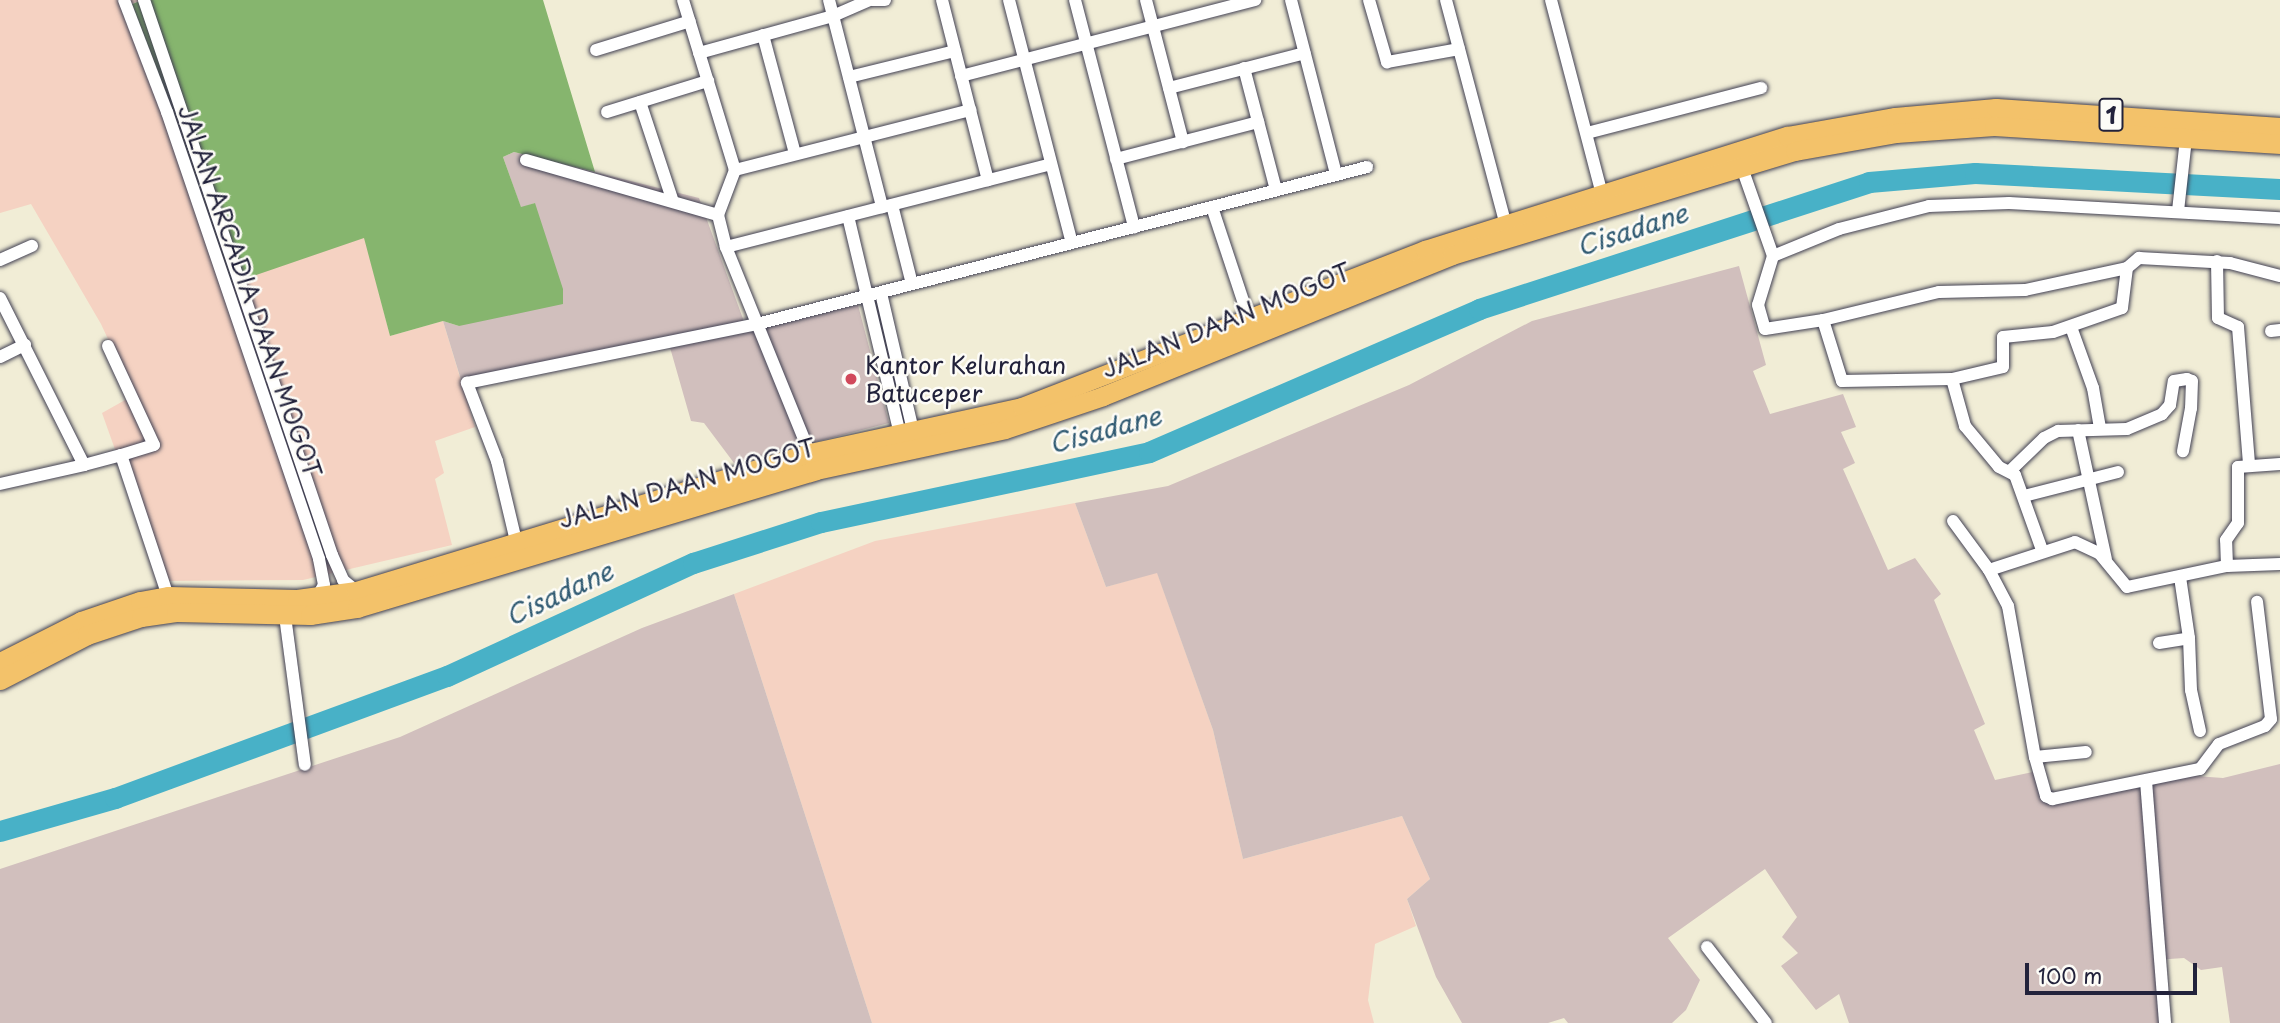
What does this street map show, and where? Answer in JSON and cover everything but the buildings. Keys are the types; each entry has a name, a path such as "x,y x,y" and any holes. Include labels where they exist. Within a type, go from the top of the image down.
{"highway":[{"name":"JALAN DAAN MOGOT","path":"0,680 87,635 141,617 176,612 285,616 357,608 813,461 907,433 1058,395 1505,222 1800,133 1895,117 1995,117 2280,127"},
{"name":"JALAN DAAN MOGOT","path":"0,662 89,618 167,596 317,597 356,591 516,541 813,461 1005,429 1054,413 1439,260 1854,139 1995,117 2185,147 2280,144"}],"street":[{"name":"JALAN ARCADIA DAAN MOGOT","path":"124,0 167,112 319,559 324,584 317,597"},
{"name":"JALAN ARCADIA DAAN MOGOT","path":"144,0 338,571 356,591"},
{"path":"683,0 735,170 718,215 726,247 813,461"},
{"path":"829,0 863,135 912,284"},
{"path":"699,52 833,16 871,0 885,0"},
{"path":"942,0 988,180"},
{"path":"1009,0 1072,243"},
{"path":"1075,0 1134,227"},
{"path":"1146,0 1183,142"},
{"path":"961,76 1153,27 1213,5 1255,0"},
{"path":"1291,0 1336,174"},
{"path":"1369,0 1387,62 1459,49"},
{"path":"1446,0 1505,222"},
{"path":"1551,0 1601,191"},
{"path":"596,50 690,21"},
{"path":"763,35 795,154"},
{"path":"849,77 955,51"},
{"path":"1169,88 1305,53"},
{"path":"1244,68 1276,190"},
{"path":"607,112 708,81"},
{"path":"1587,133 1761,88"},
{"path":"640,102 672,199"},
{"path":"735,170 863,135 970,110"},
{"path":"1116,159 1258,122"},
{"path":"2178,207 2185,147"},
{"path":"526,160 672,199 718,215"},
{"path":"726,247 1051,164"},
{"path":"516,541 497,461 467,383 757,324 1367,167"},
{"path":"1743,171 1772,251 1758,305 1765,329 1823,320 1939,292 2025,290 2127,268 2139,258 2217,261 2280,276"},
{"path":"1772,251 1839,229 1929,206 2009,203 2178,207 2280,218"},
{"path":"1212,207 1249,319"},
{"path":"848,216 880,349 907,433"},
{"path":"0,260 32,246"},
{"path":"2217,261 2218,318 2238,327 2249,465"},
{"path":"1823,320 1842,381 1952,379 2003,368 2003,337 2071,327 2122,308 2127,268"},
{"path":"881,293 893,346 907,433"},
{"path":"0,298 84,465"},
{"path":"2071,327 2093,388 2099,428"},
{"path":"0,357 25,345"},
{"path":"2,480 84,465 154,445 108,346"},
{"path":"880,349 893,346"},
{"path":"1952,379 1965,426 1998,467 2011,470"},
{"path":"2011,470 2044,438 2078,430 2127,429 2162,414 2170,405 2174,381 2191,380 2183,451"},
{"path":"2078,430 2107,562"},
{"path":"121,455 167,596"},
{"path":"2227,566 2226,540 2238,523 2238,467 2280,464"},
{"path":"2011,470 2024,496 2042,550"},
{"path":"2024,496 2118,472"},
{"path":"1954,521 1989,570 2008,606 2035,757 2046,796 2052,799 2200,769 2219,744 2272,719 2257,602"},
{"path":"1989,570 2042,550 2086,544 2107,562 2127,587 2227,566 2280,564"},
{"path":"2180,577 2189,638 2191,690 2200,731"},
{"path":"285,616 305,765"},
{"path":"2159,643 2189,638"},
{"path":"2035,757 2086,752"},
{"path":"2146,781 2165,1023"},
{"path":"1707,947 1766,1023"}],"shaded area":[{"path":"0,0 142,0 121,8 365,238 390,336 443,321 475,427 435,441 444,473 435,479 452,545 303,580 162,581 102,413 134,395 101,324 31,204 0,213"},
{"path":"514,152 699,198 746,327 858,305 889,423 734,463 704,423 691,421 667,337 461,380 443,321 459,326 535,203 521,208 503,157"},
{"path":"1739,266 1766,365 1753,371 1770,414 1843,394 1856,427 1841,432 1855,463 1843,469 1888,570 1915,558 1941,594 1934,600 1985,724 1974,730 1995,780 2037,771 2042,799 2182,775 2223,778 2280,764 2280,1023 2230,1023 2222,967 2201,970 2184,958 2155,960 2159,1023 1849,1023 1839,994 1816,1010 1781,966 1798,953 1782,937 1797,917 1765,869 1668,938 1700,980 1686,1010 1672,1023 1568,1023 1564,1018 1548,1023 1462,1023 1436,977 1407,899 1430,879 1402,816 1243,859 1213,730 1157,573 1106,587 1075,503 1168,486 1409,385 1532,321"},
{"path":"1075,503 1106,587 1157,572 1213,730 1243,859 1402,816 1430,879 1407,899 1416,926 1375,944 1368,1000 1374,1023 872,1023 734,594 875,541"},
{"path":"734,594 872,1023 0,1023 0,869 400,737 642,628"}],"green space":[{"path":"142,0 543,0 595,172 514,152 503,157 521,207 535,203 563,289 563,304 459,326 443,321 390,336 364,238 221,287 159,104 121,9"}],"waterway":[{"name":"Cisadane","path":"0,831 115,798 447,676 693,563 821,522 1149,452 1479,309 1869,182 1975,173 2280,189"}],"place":[{"name":"Kantor Kelurahan Batuceper","path":"851,379"}]}
